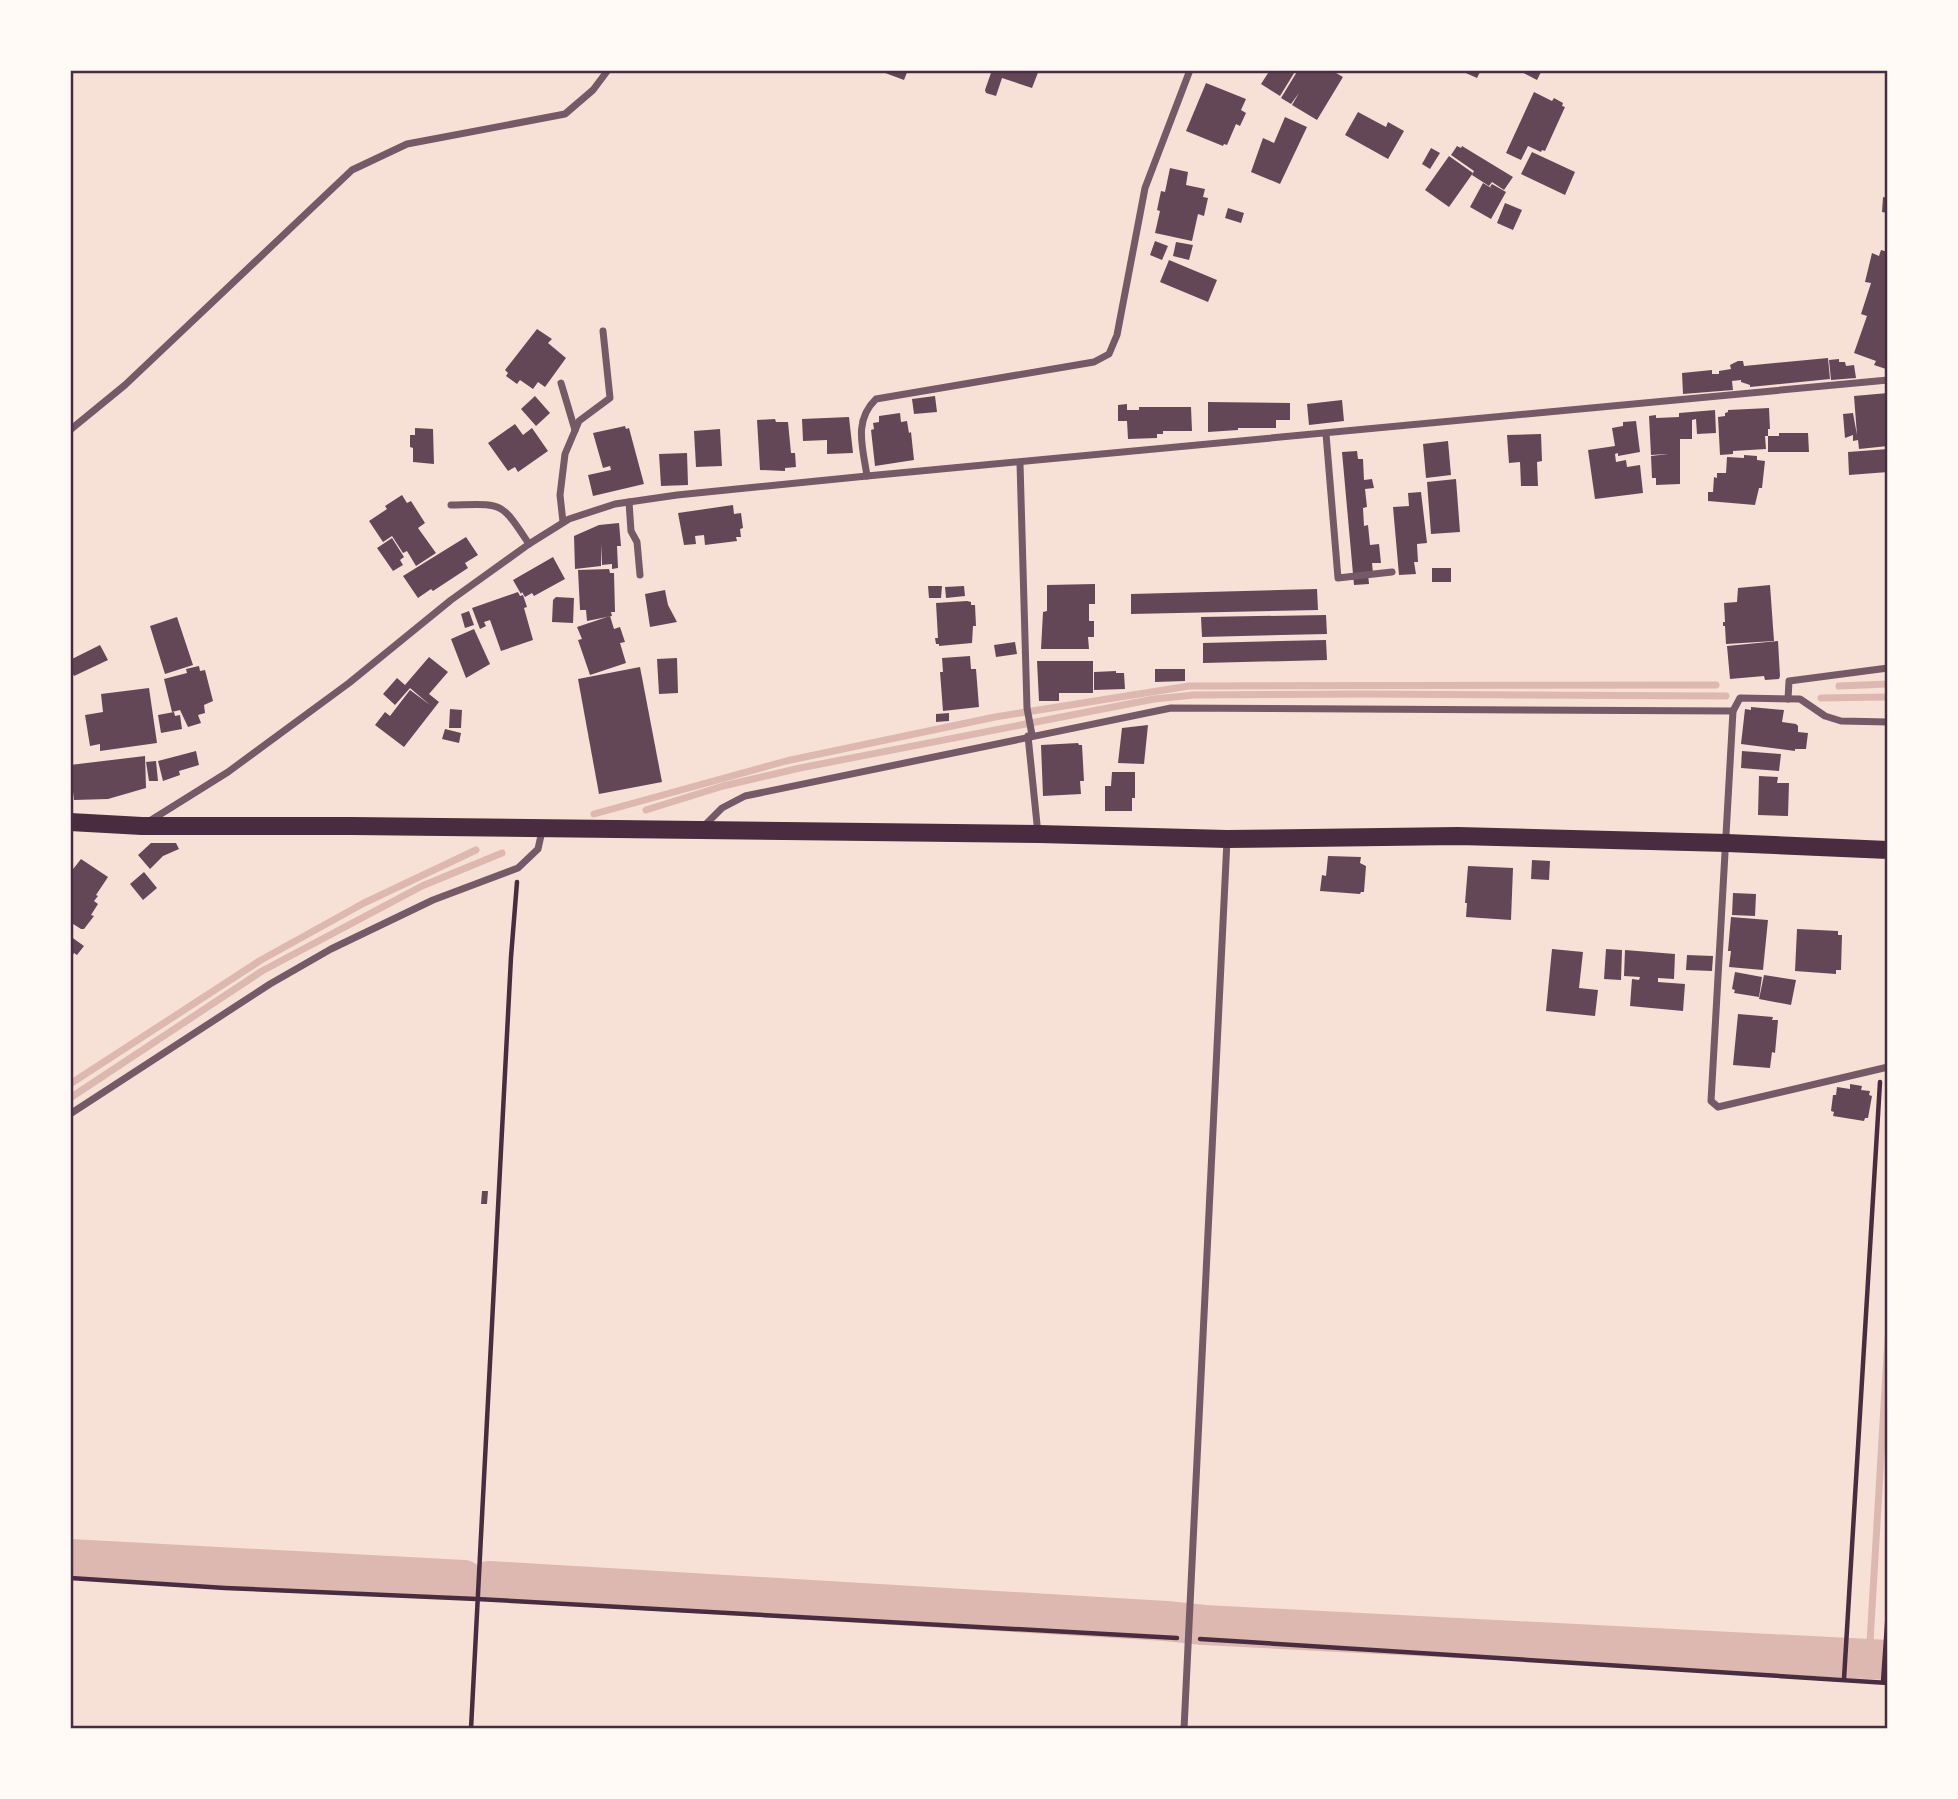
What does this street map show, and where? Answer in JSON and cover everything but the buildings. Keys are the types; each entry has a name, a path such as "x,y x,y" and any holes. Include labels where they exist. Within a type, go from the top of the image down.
{"main road":[{"path":"70,822 142,826 1038,834 1227,839 1458,836 1888,850"}],"street":[{"path":"70,430 125,384 352,170 407,144 565,114 593,90 608,70"},
{"path":"867,476 861,424 868,407 876,400 1094,362 1109,354 1117,335 1144,188 1190,70"},
{"path":"563,523 559,495 565,454 579,421 610,397 603,331"},
{"path":"142,826 228,772 349,683 451,600 529,544 563,523 614,504 867,476 1888,380"},
{"path":"561,383 575,430"},
{"path":"1326,434 1338,578 1392,572"},
{"path":"1020,463 1027,708 1038,834"},
{"path":"629,502 631,531 637,542 640,575"},
{"path":"451,505 495,504 510,514 529,544"},
{"path":"1788,699 1789,681 1888,668"},
{"path":"1884,1068 1718,1107 1711,1101 1733,711 1740,698 1800,699 1825,716 1841,722 1888,722"},
{"path":"698,832 722,808 745,796 1030,734 1171,708 1733,711"},
{"path":"70,1114 270,984 331,949 433,900 518,867 538,849 542,830"},
{"path":"1184,1729 1227,839"}],"path":[{"path":"471,1729 518,867"},
{"path":"1844,1679 1884,1068"},
{"path":"70,1578 1189,1639 1886,1682 1888,1610"}],"waterway":[{"path":"1839,686 1888,684"},
{"path":"594,814 786,761 995,717 1189,686 1716,685"},
{"path":"646,810 723,786 800,768 1154,699 1194,695 1365,694 1726,696"},
{"path":"1821,698 1888,697"},
{"path":"70,1084 261,960 364,903 476,850"},
{"path":"70,1098 262,971 422,886 502,853"},
{"path":"1869,1659 1888,1338"},
{"path":"70,1559 464,1580"},
{"path":"489,1581 1204,1625 1888,1660"}]}
